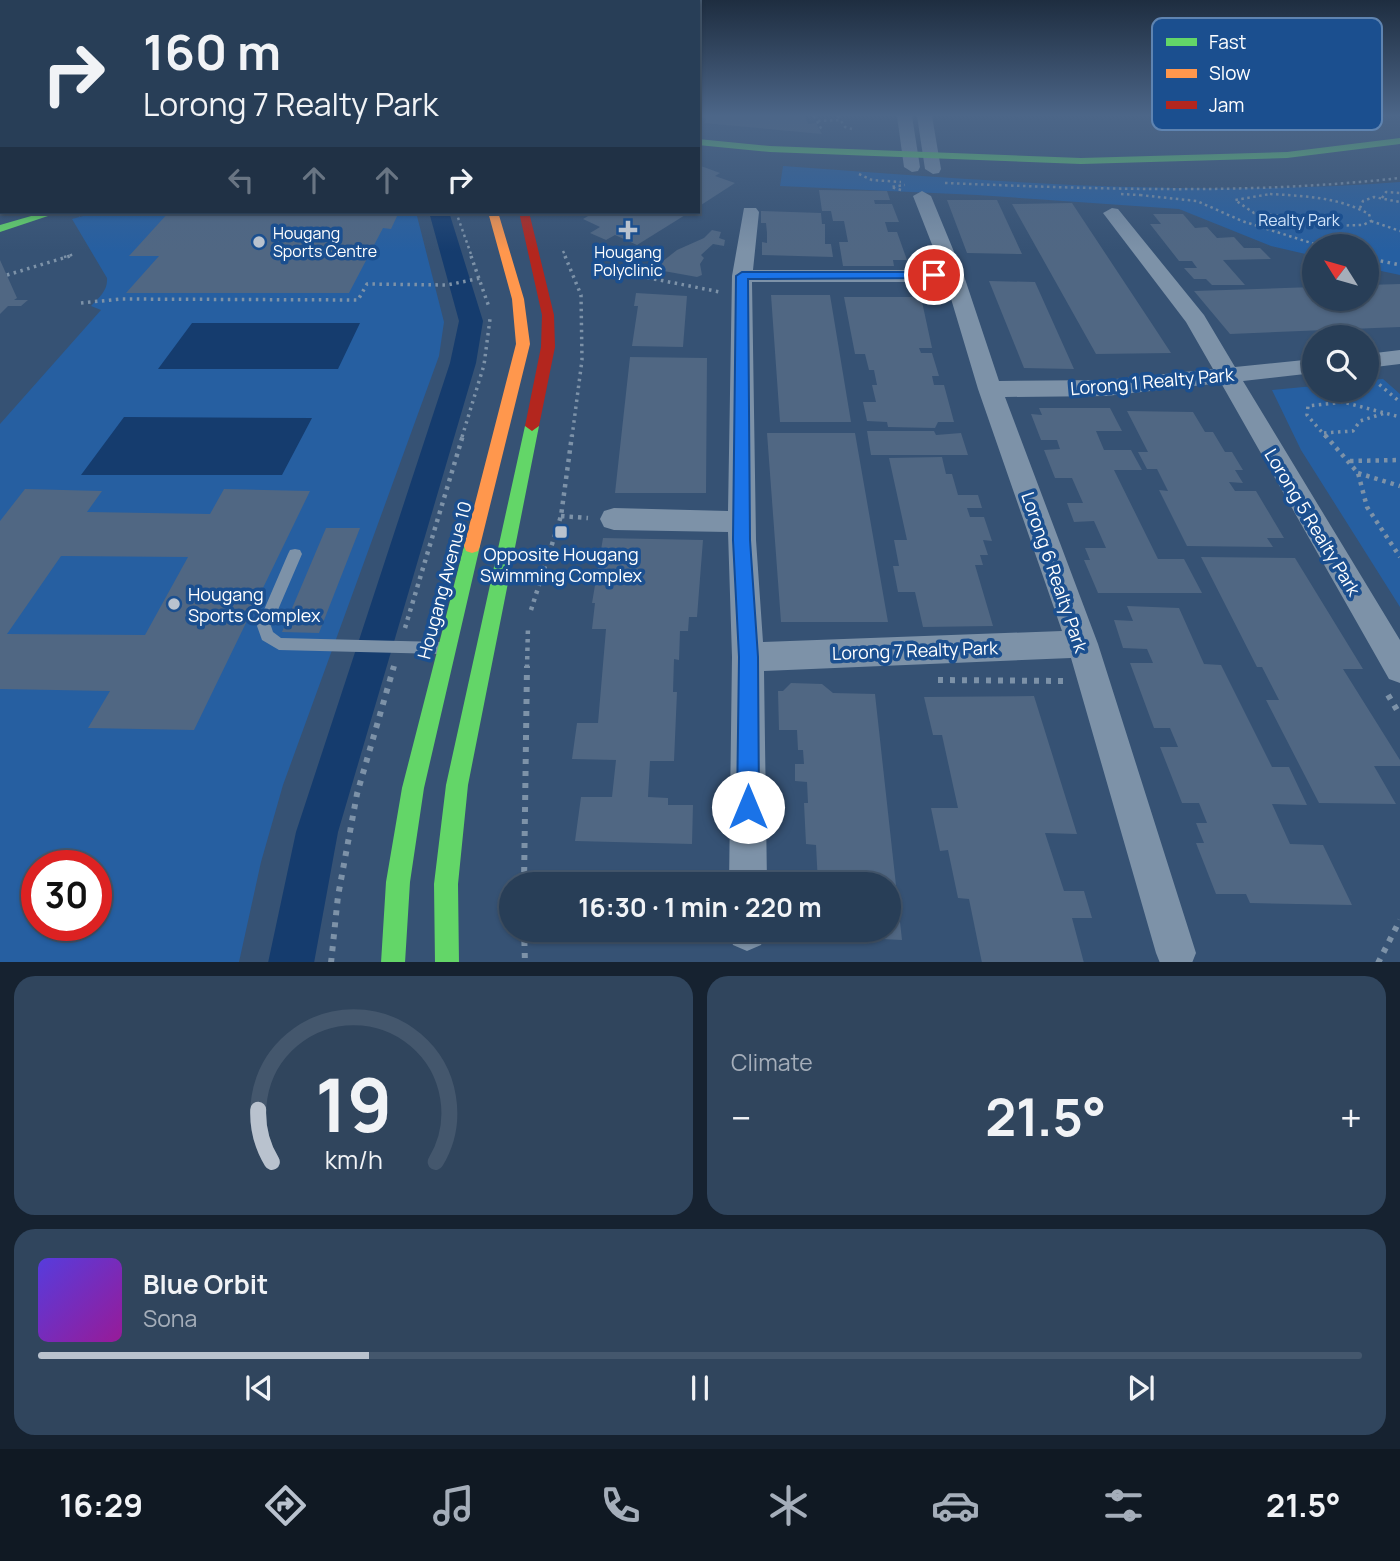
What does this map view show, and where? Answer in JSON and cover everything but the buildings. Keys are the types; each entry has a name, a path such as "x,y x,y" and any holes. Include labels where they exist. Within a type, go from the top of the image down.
{"street":[{"path":"911,161 1134,176"},
{"path":"932,162 1092,161"},
{"name":"Lorong 6 Realty Park","path":"922,196 954,276 990,388 1082,644 1176,953"},
{"path":"747,872 748,657 742,522 742,285 750,212"},
{"name":"Lorong 5 Realty Park","path":"1112,213 1196,320 1400,669"},
{"path":"0,219 17,214"},
{"path":"0,229 47,214"},
{"name":"Hougang Avenue 10","path":"393,962 398,882 413,788 523,344 518,299 495,214"},
{"path":"447,962 446,884 457,785 548,347 548,315 524,214"},
{"path":"742,285 954,276"},
{"path":"1379,365 1400,357"},
{"name":"Lorong 1 Realty Park","path":"990,388 1106,387 1302,367"},
{"path":"602,519 742,522"},
{"name":"Lorong 7 Realty Park","path":"748,657 1082,644"}],"lane":[{"path":"295,554 264,626 267,636 279,644 446,648"}],"path":[{"path":"1382,198 1386,191 1400,193"},
{"path":"1140,195 1197,201 1242,222 1302,240"},
{"path":"1371,221 1369,214 1360,208 1320,198 1256,195 1235,200 1254,213 1281,216 1321,226 1363,225 1371,221 1400,232"},
{"path":"1360,208 1364,199 1382,198 1400,202"},
{"path":"331,962 338,896 358,794 396,647 484,365 491,314 457,214"},
{"path":"524,872 528,621 561,516 582,360 581,295 561,246"},
{"path":"7,275 75,254"},
{"path":"626,260 644,277 742,285"},
{"path":"1379,261 1400,265"},
{"path":"81,303 121,299 358,300 367,284 447,285 478,279"},
{"path":"1379,380 1400,402"},
{"path":"1400,417 1344,401 1321,401 1308,406 1307,415 1359,473 1400,486"},
{"path":"1323,433 1353,431 1360,421 1385,413"},
{"path":"1350,461 1400,460"},
{"path":"1359,473 1358,488 1400,557"},
{"path":"561,516 602,519"},
{"path":"1378,962 1400,920"},
{"path":"524,942 525,962"}],"green space":[{"name":"Realty Park","path":"783,166 1014,182 1169,188 1323,187 1400,182 1400,275 1379,271 1379,234 1302,234 1302,253 1271,246 1179,209 977,195 780,186"},
{"name":"Hougang Sports Complex","path":"91,214 417,214 444,322 439,356 283,785 261,862 239,962 0,962 0,424 101,310 91,306 100,297 107,278 72,219"},
{"path":"1379,379 1383,379 1400,394 1400,607 1301,450 1272,390 1302,387 1302,402 1379,402"}],"shaded area":[{"path":"192,323 360,323 338,369 158,369"},
{"path":"124,417 312,418 282,475 81,475"}],"waterway":[{"path":"291,962 317,832 463,363 471,321 440,214"}],"traffic: fast":[{"path":"1078,161 1085,161"},
{"path":"0,229 49,214"},
{"path":"447,962 446,884 457,785 532,426"},
{"path":"393,962 398,882 413,788 472,546"}],"traffic: slow":[{"path":"472,546 523,344 518,299 494,214"}],"traffic: jam":[{"path":"524,214 548,315 548,347 532,426"}],"place":[{"name":"Hougang Polyclinic","path":"628,230"},
{"name":"Hougang Sports Centre","path":"259,242"},
{"name":"Opposite Hougang Swimming Complex","path":"561,532"},
{"name":"Hougang Sports Complex","path":"174,604"}],"route":[{"path":"748,807 748,657 742,540 742,276 934,275"}]}
